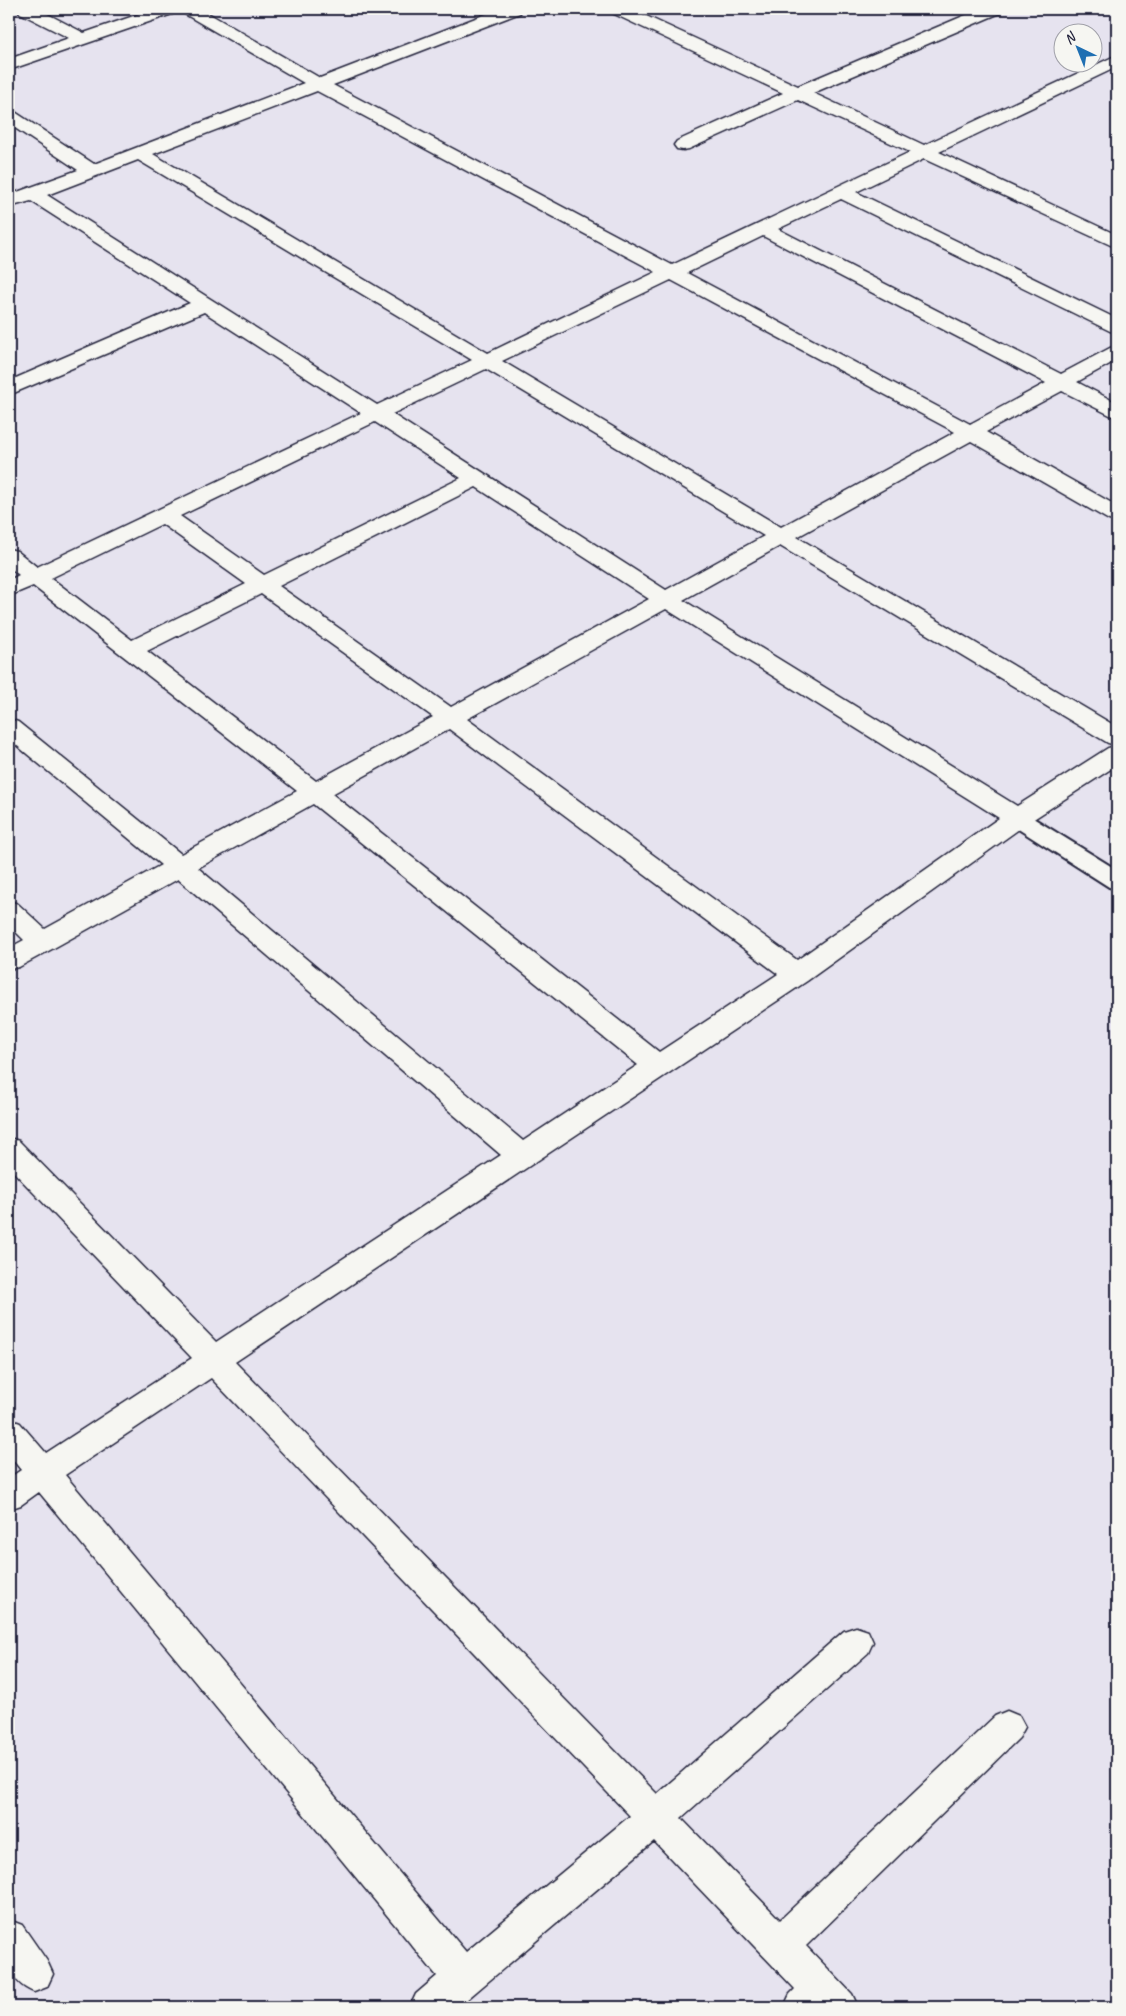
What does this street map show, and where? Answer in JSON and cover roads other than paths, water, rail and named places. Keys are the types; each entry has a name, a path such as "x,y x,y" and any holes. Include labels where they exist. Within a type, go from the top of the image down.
{"street":[{"path":"26,9 83,39"},
{"path":"9,65 169,9"},
{"path":"189,9 318,84 972,433 1117,515"},
{"path":"9,201 33,194 514,9"},
{"path":"618,9 1117,242"},
{"path":"683,145 798,93 994,9"},
{"path":"1104,66 1117,60"},
{"path":"9,589 1093,72"},
{"path":"1097,72 1117,80"},
{"path":"9,116 92,171"},
{"path":"139,153 488,360 780,538 1117,737"},
{"path":"841,192 1117,327"},
{"path":"33,194 667,600 1017,818"},
{"path":"763,229 1117,411"},
{"path":"9,389 205,304"},
{"path":"9,960 1117,352"},
{"path":"130,650 478,478"},
{"path":"164,515 264,584 450,718 797,974"},
{"path":"9,556 316,793 658,1066"},
{"path":"9,727 180,867 522,1156"},
{"path":"9,1495 797,974 1017,818 1117,754"},
{"path":"9,910 43,942"},
{"path":"9,1149 780,1946 822,2001"},
{"path":"9,1432 463,1978"},
{"path":"429,2007 655,1818 856,1642"},
{"path":"780,1946 1007,1727"},
{"path":"9,1938 34,1974"}],"lane":[{"path":"1017,818 1117,881"}]}
